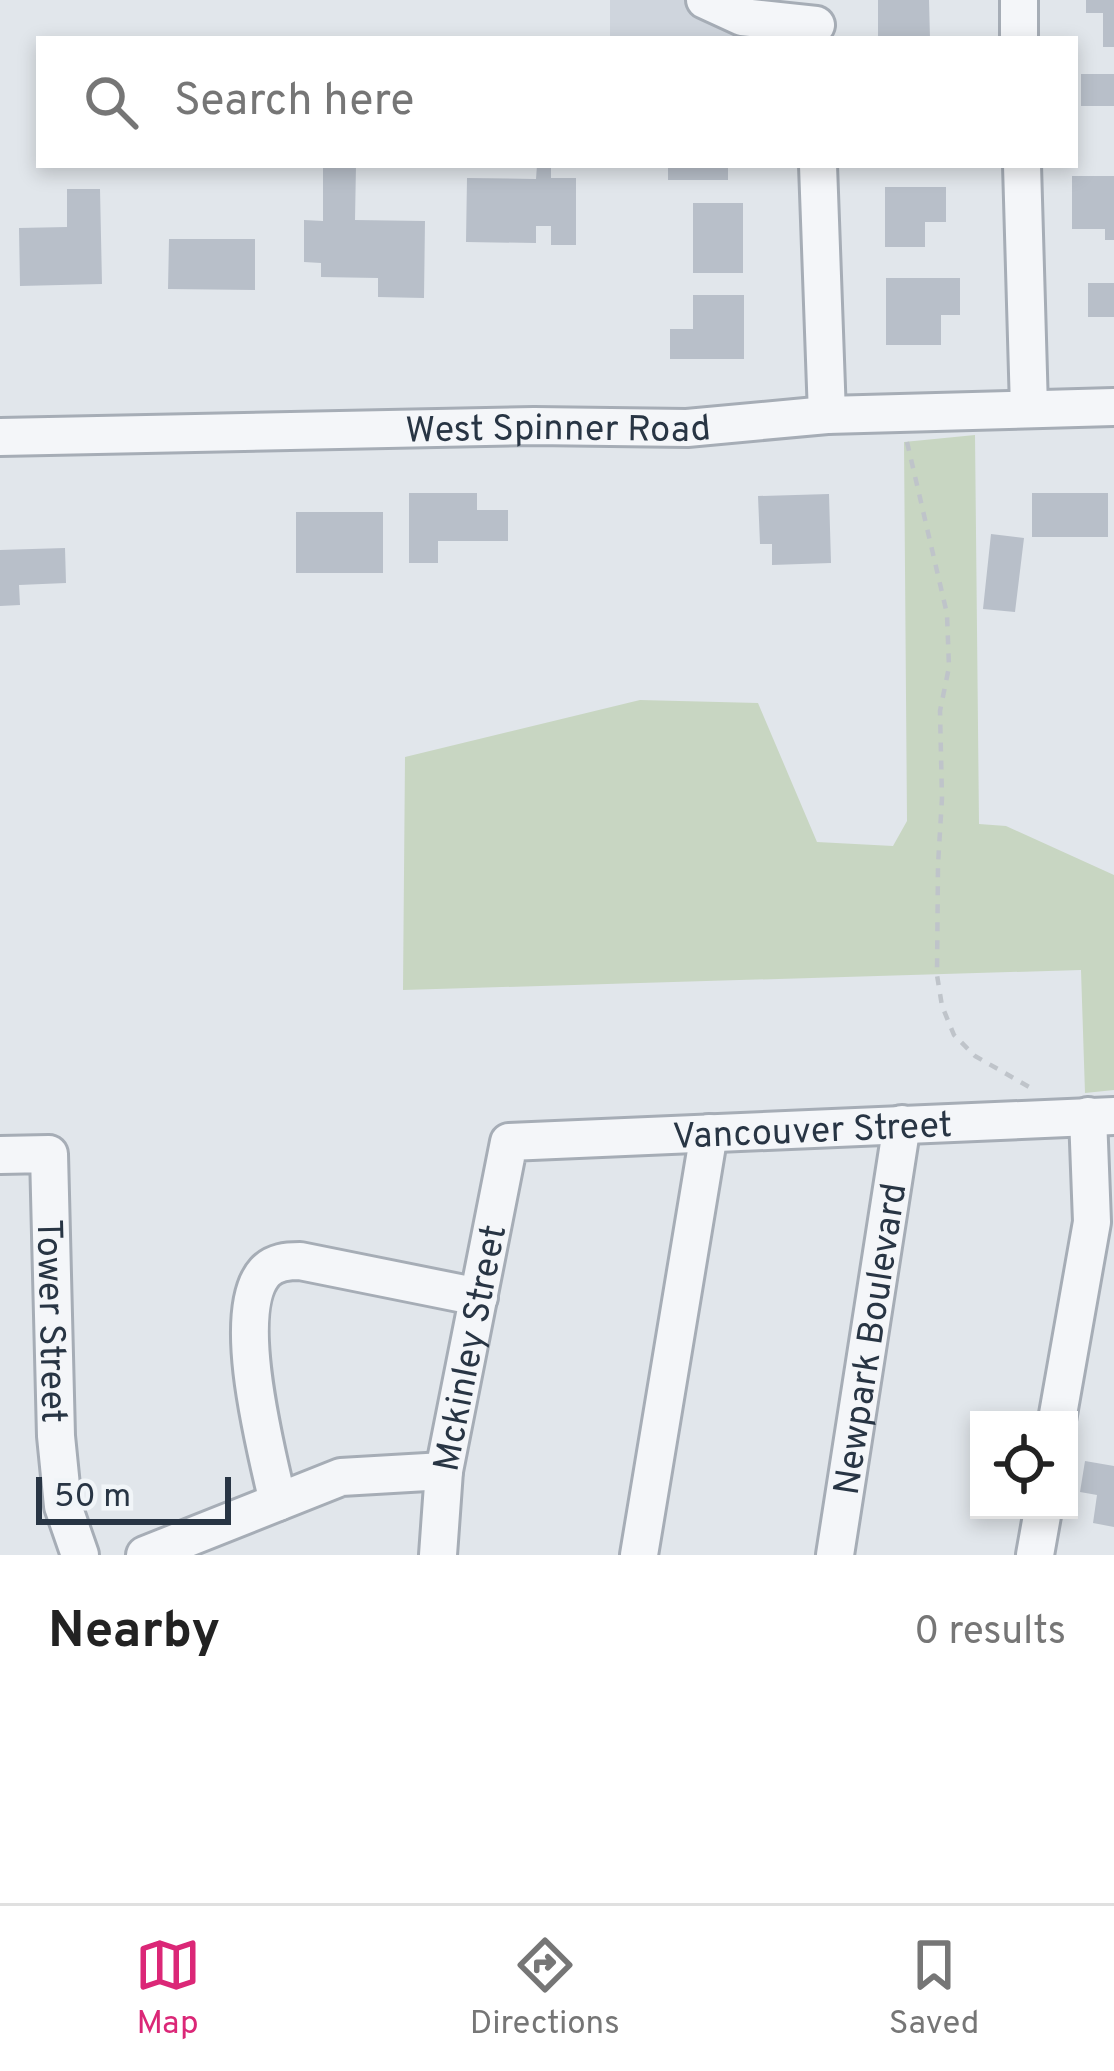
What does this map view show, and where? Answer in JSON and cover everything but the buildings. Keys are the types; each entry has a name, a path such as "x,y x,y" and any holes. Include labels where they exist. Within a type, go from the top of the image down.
{"street":[{"path":"705,0 742,17 816,21"},
{"path":"1018,0 1019,36"},
{"path":"818,168 827,415"},
{"path":"1022,168 1029,408"},
{"name":"West Spinner Road","path":"0,437 534,426 687,428 827,415 1114,407"},
{"path":"1059,1411 1092,1222 1101,1116"},
{"name":"Vancouver Street","path":"508,1142 1101,1116"},
{"name":"Newpark Boulevard","path":"835,1555 902,1124"},
{"path":"639,1555 709,1133"},
{"name":"Mckinley Street","path":"437,1555 444,1471 508,1142"},
{"name":"Tower Street","path":"0,1155 49,1154 56,1436 63,1506 80,1555"},
{"path":"278,1502 252,1375 255,1289 262,1274 273,1265 300,1262 478,1297"},
{"path":"145,1555 341,1478 444,1471"},
{"path":"1035,1555 1041,1519"}],"path":[{"path":"902,412 918,501 947,614 949,668 940,711 937,975 954,1035 975,1056 1032,1088"}],"shaded area":[{"path":"610,0 771,0 772,36 610,36"}],"green space":[{"path":"975,435 979,824 1006,826 1114,875 1114,1090 1085,1093 1081,970 403,990 405,757 640,700 758,703 817,842 893,846 907,821 904,442"}]}
